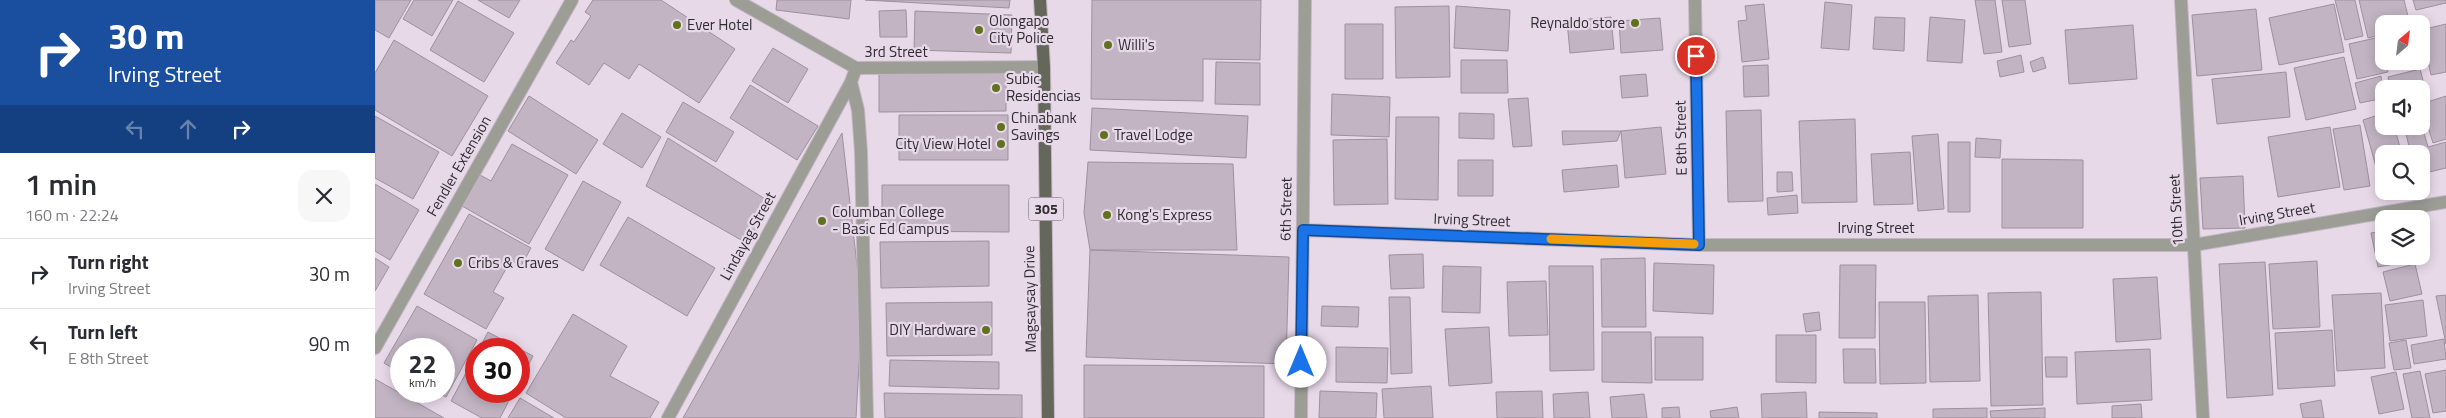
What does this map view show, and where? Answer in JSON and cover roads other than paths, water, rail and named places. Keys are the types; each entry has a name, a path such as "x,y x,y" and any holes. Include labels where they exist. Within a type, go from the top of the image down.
{"main road":[{"name":"Magsaysay Drive","path":"1040,0 1044,67 1048,418"}],"street":[{"name":"Fendler Extension","path":"375,348 572,0"},
{"name":"3rd Street","path":"736,0 856,68 1044,67"},
{"name":"6th Street","path":"1301,418 1305,0"},
{"name":"E 8th Street","path":"1695,0 1699,245"},
{"name":"10th Street","path":"2181,0 2203,418"},
{"name":"Lindayag Street","path":"667,418 851,82 856,68"},
{"path":"851,82 858,110 861,152 867,418"},
{"name":"Irving Street","path":"1303,230 1699,245 2194,245 2446,202"}],"place":[{"name":"Reynaldo store","path":"1635,23"},
{"name":"Ever Hotel","path":"677,25"},
{"name":"Olongapo City Police","path":"979,30"},
{"name":"Willi's","path":"1108,45"},
{"name":"Subic Residencias","path":"996,88"},
{"name":"Chinabank Savings","path":"1001,127"},
{"name":"Travel Lodge","path":"1104,135"},
{"name":"City View Hotel","path":"1001,144"},
{"name":"Kong's Express","path":"1107,215"},
{"name":"Columban College - Basic Ed Campus","path":"822,221"},
{"name":"Cribs & Craves","path":"458,263"},
{"name":"DIY Hardware","path":"986,330"}]}
